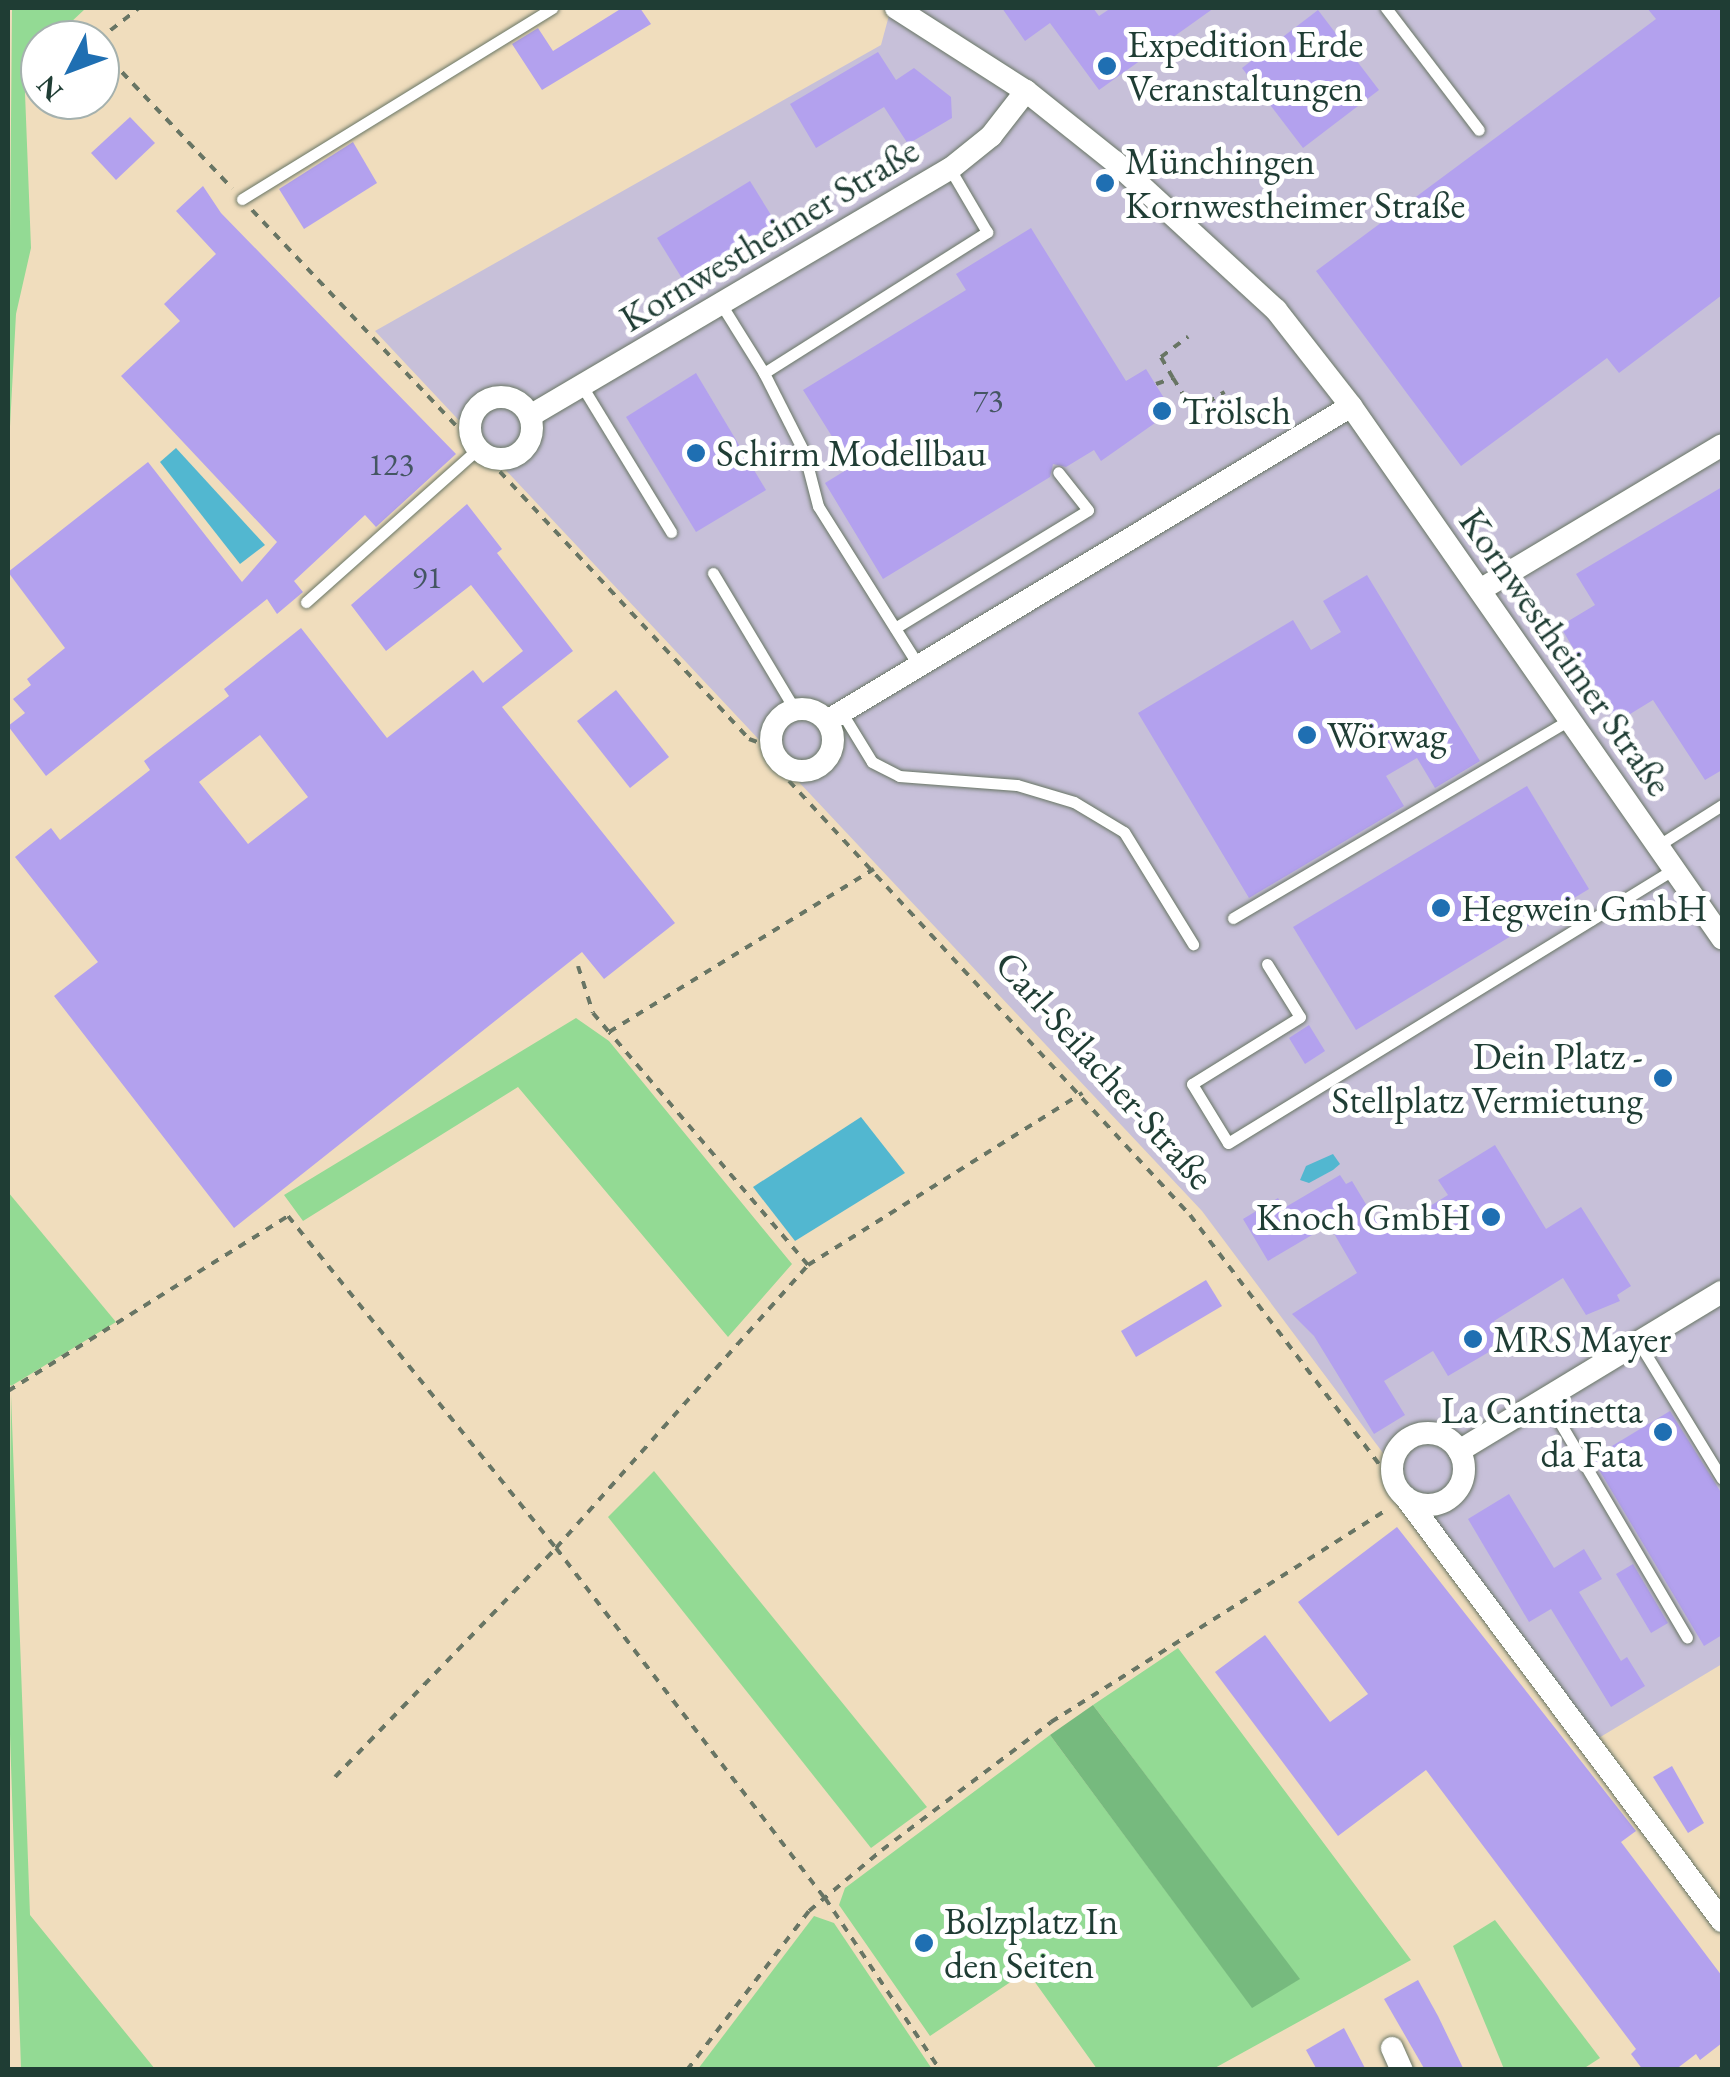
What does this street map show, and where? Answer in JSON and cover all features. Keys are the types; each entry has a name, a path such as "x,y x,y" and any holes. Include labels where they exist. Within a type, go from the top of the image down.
{"street":[{"name":"Kornwestheimer Straße","path":"906,10 1026,91 1150,190 1242,276 1351,406 1722,938"},
{"name":"Kornwestheimer Straße","path":"530,416 950,168 991,136 1026,91"},
{"path":"516,400 530,416 532,435 514,456 495,458 478,449 472,418 485,402 516,400"},
{"path":"834,717 832,748 825,760 800,771 786,766 772,747 777,720 795,710 834,717 1351,406"},
{"path":"1480,590 1722,445"},
{"path":"1460,1451 1722,1292"},
{"path":"1460,1451 1435,1433 1405,1441 1391,1468 1400,1491 1722,1921"},
{"path":"1400,1491 1423,1505 1452,1496 1462,1482 1460,1451"}],"lane":[{"path":"242,199 552,8"},
{"path":"1386,8 1479,130"},
{"path":"764,373 988,232 950,168"},
{"path":"721,303 764,373 804,452 818,506 920,668"},
{"path":"582,386 671,532"},
{"path":"306,602 478,449"},
{"path":"895,628 1088,510 1058,472"},
{"path":"713,572 795,710"},
{"path":"834,717 872,762 899,776 1016,785 1074,802 1124,832 1193,944"},
{"path":"1233,918 1571,719"},
{"path":"1658,845 1722,805"},
{"path":"1267,964 1300,1017 1192,1084 1228,1143 1674,868"},
{"path":"1639,1343 1722,1478"},
{"path":"1546,1400 1687,1637"}],"path":[{"path":"120,23 140,8"},
{"path":"120,70 748,739 772,747"},
{"path":"1188,337 1161,357 1194,411 1225,392"},
{"path":"1156,384 1173,378"},
{"name":"Carl-Seilacher-Straße","path":"786,766 789,782 1082,1093 1190,1215 1400,1491"},
{"path":"609,1032 874,869"},
{"path":"578,966 592,1013 808,1265"},
{"path":"335,1777 556,1548 808,1265 1082,1093"},
{"path":"8,1391 288,1216 556,1548 825,1898 940,2070"},
{"path":"687,2070 825,1898 1051,1722 1400,1491"}],"shaded area":[{"path":"891,8 1722,8 1722,1664 1597,1739 1202,1211 375,331 881,45"}],"green space":[{"path":"12,8 86,8 73,20 20,20 20,120 26,120 31,248 16,314 8,464"},
{"path":"576,1018 609,1041 792,1264 728,1337 518,1087 303,1221 284,1195"},
{"path":"8,1192 116,1322 11,1386 8,1382"},
{"path":"11,1394 30,1915 155,2069 21,2069 8,1673"},
{"path":"654,1471 927,1807 871,1848 608,1517"},
{"path":"1178,1648 1411,1960 1213,2069 1097,2069 1027,1971 930,2036 839,1905 845,1888 1050,1735 1252,2007 1299,1979 1093,1705"},
{"path":"1093,1705 1300,1979 1252,2008 1050,1735"},
{"path":"814,1916 834,1923 932,2069 698,2069"},
{"path":"1495,1920 1600,2058 1583,2069 1504,2069 1453,1946"}],"water":[{"path":"176,448 265,545 240,564 160,462"},
{"path":"861,1117 905,1173 795,1241 753,1187"},
{"path":"1333,1154 1340,1164 1333,1170 1309,1183 1300,1180 1306,1166"}],"building":[{"path":"622,8 640,8 651,24 542,90 512,44 538,28 553,51"},
{"name":"Expedition Erde Veranstaltungen","path":"1002,8 1093,8 1099,16 1111,8 1214,8 1099,90 1050,23 1025,41"},
{"path":"1647,8 1722,8 1722,295 1619,373 1607,358 1461,466 1316,271 1656,19"},
{"path":"1318,10 1379,90 1303,148 1242,68"},
{"path":"878,52 896,80 914,68 951,97 952,118 908,144 884,107 816,148 790,104"},
{"path":"130,117 155,143 116,180 91,153"},
{"path":"353,142 377,183 304,229 279,189"},
{"path":"750,181 776,223 683,280 657,238"},
{"path":"203,186 221,213 456,454 376,527 365,515 294,581 303,592 277,614 267,599 46,776 8,726 25,713 13,699 31,685 27,679 65,648 8,572 148,462 242,582 277,542 121,376 180,321 164,304 216,254 176,211"},
{"path":"1031,228 1126,381 1146,369 1172,411 1101,461 1094,450 1066,467 1053,464 1050,477 883,579 825,483 851,467 803,390 966,290 956,274"},
{"name":"Schirm Modellbau","path":"696,373 766,490 696,532 626,417"},
{"path":"1722,487 1722,770 1705,780 1653,700 1617,722 1560,626 1595,605 1576,574"},
{"path":"467,504 502,549 497,553 573,651 502,707 675,923 604,979 582,952 234,1228 54,996 98,962 15,857 51,828 60,840 150,770 144,761 229,696 224,689 301,628 387,738 473,670 483,683 523,651 471,585 386,651 351,605","holes":["260,735 308,797 248,844 199,782"]},
{"name":"Wörwag","path":"1367,575 1480,761 1435,788 1417,758 1386,776 1404,806 1249,898 1138,713 1293,620 1311,650 1341,632 1323,601"},
{"path":"616,690 669,757 630,788 577,721"},
{"name":"Hegwein GmbH","path":"1527,786 1589,889 1356,1030 1293,927"},
{"path":"1309,1025 1325,1051 1305,1064 1289,1038"},
{"path":"1495,1145 1546,1229 1581,1207 1631,1286 1617,1295 1620,1301 1586,1315 1563,1278 1494,1321 1506,1342 1448,1376 1433,1351 1384,1381 1405,1415 1374,1434 1314,1336 1292,1314 1357,1273 1329,1225 1268,1261 1243,1219 1278,1198 1284,1208 1340,1175 1346,1184 1352,1181 1384,1234 1448,1195 1438,1180"},
{"path":"1206,1280 1222,1306 1136,1357 1121,1331"},
{"path":"1670,1411 1722,1494 1722,1635 1704,1646 1592,1458"},
{"path":"1509,1494 1554,1568 1584,1549 1602,1579 1579,1592 1621,1661 1627,1657 1645,1686 1611,1707 1551,1609 1529,1622 1468,1519"},
{"path":"1397,1527 1636,1831 1621,1842 1722,1976 1722,2043 1700,2060 1696,2054 1675,2070 1643,2070 1631,2054 1636,2049 1426,1770 1338,1836 1215,1672 1265,1635 1330,1722 1368,1694 1298,1602"},
{"path":"1633,1564 1668,1623 1651,1633 1616,1574"},
{"path":"1672,1766 1704,1823 1688,1833 1653,1777"},
{"path":"1418,1980 1464,2070 1425,2070 1384,1999"},
{"path":"1344,2028 1366,2070 1317,2070 1306,2050"}],"place":[{"name":"Expedition Erde Veranstaltungen","path":"1107,66"},
{"name":"Münchingen Kornwestheimer Straße","path":"1105,183"},
{"name":"Trölsch","path":"1162,411"},
{"name":"Schirm Modellbau","path":"696,453"},
{"name":"Wörwag","path":"1307,735"},
{"name":"Hegwein GmbH","path":"1441,908"},
{"name":"Dein Platz - Stellplatz Vermietung","path":"1663,1078"},
{"name":"Knoch GmbH","path":"1491,1217"},
{"name":"MRS Mayer","path":"1473,1339"},
{"name":"La Cantinetta da Fata","path":"1663,1432"},
{"name":"Bolzplatz In den Seiten","path":"924,1943"}]}
